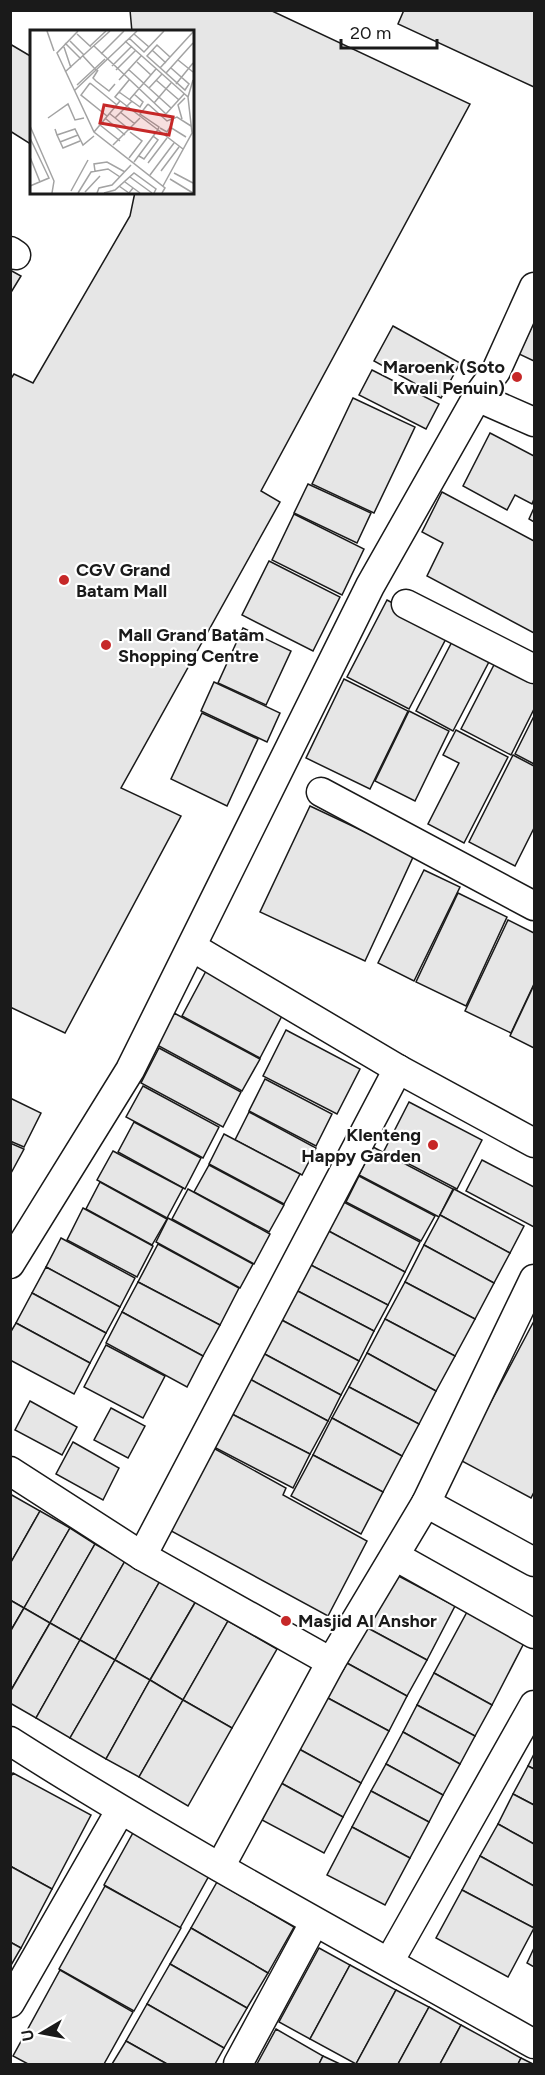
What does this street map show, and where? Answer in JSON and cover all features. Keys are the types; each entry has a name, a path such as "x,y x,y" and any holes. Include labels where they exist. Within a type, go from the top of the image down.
{"street":[{"path":"10,1264 130,1070 370,586 477,397 496,371 534,287"},
{"path":"477,397 534,422"},
{"path":"406,604 534,669"},
{"path":"321,792 534,906"},
{"path":"192,946 398,1069 534,1143"},
{"path":"142,1556 398,1069"},
{"path":"220,1867 331,1662 426,1503 534,1279"},
{"path":"10,1471 142,1556 331,1662"},
{"path":"426,1503 534,1562"},
{"path":"395,1556 534,1634"},
{"path":"390,1962 534,1705"},
{"path":"10,1741 120,1811 314,1923 390,1962 534,2044"},
{"path":"10,2003 120,1811"},
{"path":"238,2064 314,1923"}],"building":[{"name":"Mall Grand Batam Shopping Centre","path":"130,10 270,10 470,104 261,491 280,502 121,788 181,816 65,1033 10,1007 10,380 14,374 33,383 130,216 135,194 194,194 194,30 132,30"},
{"path":"404,10 534,10 534,87 398,24"},
{"path":"10,44 30,56 30,144 10,131"},
{"path":"10,270 21,276 10,294"},
{"path":"534,322 534,361 519,354"},
{"path":"393,326 460,363 441,398 374,361"},
{"path":"372,370 439,404 426,429 359,395"},
{"path":"353,398 415,427 374,513 312,484"},
{"path":"490,433 534,456 532,504 515,495 507,510 463,486"},
{"path":"308,484 371,513 357,543 294,513"},
{"path":"442,492 534,541 534,633 427,576 443,543 422,532"},
{"path":"534,508 534,522 529,519"},
{"path":"294,514 364,549 342,595 272,560"},
{"path":"269,561 340,597 313,651 242,615"},
{"path":"387,600 449,633 409,709 347,677"},
{"path":"243,628 291,651 266,705 218,683"},
{"path":"455,636 492,656 453,731 416,711"},
{"path":"497,659 534,678 534,709 511,755 461,729"},
{"path":"344,679 408,711 370,789 306,758"},
{"path":"214,682 280,713 267,742 201,711"},
{"path":"409,711 449,731 415,801 375,781"},
{"path":"202,713 258,739 227,806 171,779"},
{"path":"534,716 534,764 515,754"},
{"path":"456,730 508,757 464,843 428,824 459,763 443,755"},
{"path":"513,755 534,766 534,828 515,866 469,842"},
{"path":"310,806 414,855 365,961 260,912"},
{"path":"424,870 460,887 414,981 378,963"},
{"path":"458,893 507,917 466,1006 416,982"},
{"path":"508,920 534,933 534,984 511,1033 465,1011"},
{"path":"206,971 284,1012 260,1058 182,1016"},
{"path":"534,985 534,1048 510,1036"},
{"path":"174,1013 260,1059 242,1091 157,1045"},
{"path":"286,1030 360,1069 337,1114 263,1076"},
{"path":"159,1048 241,1092 223,1127 141,1083"},
{"path":"265,1079 332,1114 316,1146 249,1111"},
{"path":"143,1086 219,1127 203,1158 126,1117"},
{"path":"10,1098 41,1113 24,1147 10,1141"},
{"name":"Klenteng Happy Garden","path":"409,1102 482,1140 457,1189 384,1151"},
{"path":"249,1112 316,1148 302,1175 235,1140"},
{"path":"134,1122 201,1158 185,1189 118,1152"},
{"path":"224,1134 300,1174 284,1204 209,1164"},
{"path":"10,1143 24,1149 10,1175"},
{"path":"373,1147 453,1189 439,1217 359,1175"},
{"path":"113,1151 183,1188 167,1218 97,1180"},
{"path":"482,1160 534,1187 534,1227 466,1191"},
{"path":"209,1165 284,1205 269,1232 194,1192"},
{"path":"359,1176 435,1216 421,1241 346,1202"},
{"path":"100,1182 167,1219 152,1245 86,1209"},
{"path":"188,1189 270,1234 254,1264 172,1219"},
{"path":"454,1189 524,1226 510,1253 440,1215"},
{"path":"338,1199 420,1242 405,1272 323,1228"},
{"path":"83,1208 153,1246 137,1277 67,1240"},
{"path":"440,1215 510,1253 494,1283 424,1245"},
{"path":"168,1218 253,1264 240,1288 156,1242"},
{"path":"323,1228 405,1272 388,1305 305,1262"},
{"path":"61,1238 135,1278 120,1307 46,1267"},
{"path":"158,1244 239,1288 220,1325 138,1282"},
{"path":"424,1245 494,1283 475,1319 405,1282"},
{"path":"305,1262 388,1305 374,1331 292,1288"},
{"path":"46,1267 120,1307 106,1333 32,1293"},
{"path":"138,1282 220,1325 203,1356 122,1312"},
{"path":"405,1282 475,1319 455,1356 385,1319"},
{"path":"292,1288 374,1331 359,1361 276,1317"},
{"path":"32,1293 106,1333 90,1363 16,1323"},
{"path":"122,1312 203,1356 187,1387 106,1343"},
{"path":"276,1317 359,1361 341,1395 259,1351"},
{"path":"385,1319 455,1356 436,1391 367,1353"},
{"path":"534,1321 534,1492 531,1498 460,1460"},
{"path":"16,1323 90,1363 74,1394 10,1360 10,1333"},
{"path":"106,1345 165,1376 143,1418 84,1387"},
{"path":"259,1351 341,1395 328,1421 246,1377"},
{"path":"367,1353 436,1391 419,1424 349,1387"},
{"path":"246,1377 328,1421 310,1454 228,1412"},
{"path":"349,1387 419,1424 402,1456 332,1418"},
{"path":"30,1401 77,1427 62,1455 15,1430"},
{"path":"111,1408 145,1426 128,1458 94,1440"},
{"path":"228,1412 310,1454 293,1488 210,1445"},
{"path":"332,1418 402,1456 383,1492 313,1455"},
{"path":"73,1442 119,1468 103,1500 56,1474"},
{"path":"206,1444 286,1488 283,1495 367,1541 328,1616 162,1526"},
{"path":"313,1455 383,1492 361,1534 291,1496"},
{"path":"10,1494 40,1511 10,1564"},
{"path":"40,1511 70,1528 24,1608 10,1600 10,1564"},
{"path":"70,1528 95,1544 50,1623 24,1608"},
{"path":"95,1544 125,1561 80,1640 50,1623"},
{"path":"125,1561 160,1581 115,1660 80,1640"},
{"path":"393,1573 455,1606 427,1660 364,1626"},
{"path":"160,1581 196,1601 150,1680 115,1660"},
{"path":"10,1600 24,1608 10,1632"},
{"path":"196,1601 228,1621 183,1700 150,1680"},
{"path":"24,1608 50,1623 10,1692 10,1632"},
{"path":"467,1612 524,1643 492,1705 434,1673"},
{"path":"228,1621 277,1649 232,1728 183,1700"},
{"path":"50,1623 80,1640 36,1718 10,1703 10,1692"},
{"path":"364,1626 427,1660 407,1696 345,1662"},
{"path":"80,1640 115,1660 70,1738 36,1718"},
{"path":"115,1660 150,1680 106,1759 70,1738"},
{"path":"345,1662 407,1696 389,1731 326,1697"},
{"path":"434,1673 492,1705 475,1736 417,1705"},
{"path":"150,1680 183,1700 139,1777 106,1759"},
{"path":"326,1697 389,1731 361,1783 299,1749"},
{"path":"183,1700 232,1728 188,1806 139,1777"},
{"path":"417,1705 475,1736 460,1764 403,1732"},
{"path":"403,1732 460,1764 443,1795 386,1764"},
{"path":"299,1749 361,1783 343,1817 281,1783"},
{"path":"534,1754 534,1769 528,1766"},
{"path":"386,1764 443,1795 429,1822 371,1791"},
{"path":"528,1766 534,1769 534,1805 513,1794"},
{"path":"13,1773 91,1815 52,1889 10,1866 10,1778"},
{"path":"281,1783 343,1817 324,1853 262,1820"},
{"path":"371,1791 429,1822 410,1858 352,1827"},
{"path":"513,1794 534,1805 534,1844 498,1824"},
{"path":"498,1824 534,1844 534,1886 480,1856"},
{"path":"352,1827 410,1858 385,1905 327,1875"},
{"path":"134,1831 210,1874 180,1928 104,1885"},
{"path":"480,1856 534,1886 534,1928 462,1890"},
{"path":"10,1866 52,1889 21,1948 10,1942"},
{"path":"217,1882 294,1927 268,1973 191,1928"},
{"path":"105,1886 181,1928 134,2011 59,1969"},
{"path":"462,1890 534,1928 508,1977 436,1938"},
{"path":"191,1928 268,1973 247,2008 170,1964"},
{"path":"10,1942 21,1948 10,1967"},
{"path":"319,1948 350,1965 310,2039 279,2022"},
{"path":"534,1948 534,1967 527,1963"},
{"path":"170,1964 247,2008 224,2048 147,2004"},
{"path":"350,1965 396,1990 356,2064 310,2039"},
{"path":"60,1970 133,2012 104,2064 28,2064 13,2056"},
{"path":"396,1990 429,2007 398,2064 356,2064"},
{"path":"147,2004 224,2048 215,2064 167,2064 126,2041"},
{"path":"429,2007 461,2025 440,2064 398,2064"},
{"path":"461,2025 521,2058 518,2064 440,2064"},
{"path":"276,2029 323,2056 319,2064 257,2064"},
{"path":"126,2041 167,2064 112,2064"},
{"path":"323,2056 340,2064 319,2064"},
{"path":"521,2058 533,2064 518,2064"}],"place":[{"name":"Maroenk (Soto Kwali Penuin)","path":"517,377"},
{"name":"CGV Grand Batam Mall","path":"64,580"},
{"name":"Mall Grand Batam Shopping Centre","path":"106,645"},
{"name":"Klenteng Happy Garden","path":"433,1145"},
{"name":"Masjid Al Anshor","path":"286,1621"}]}
